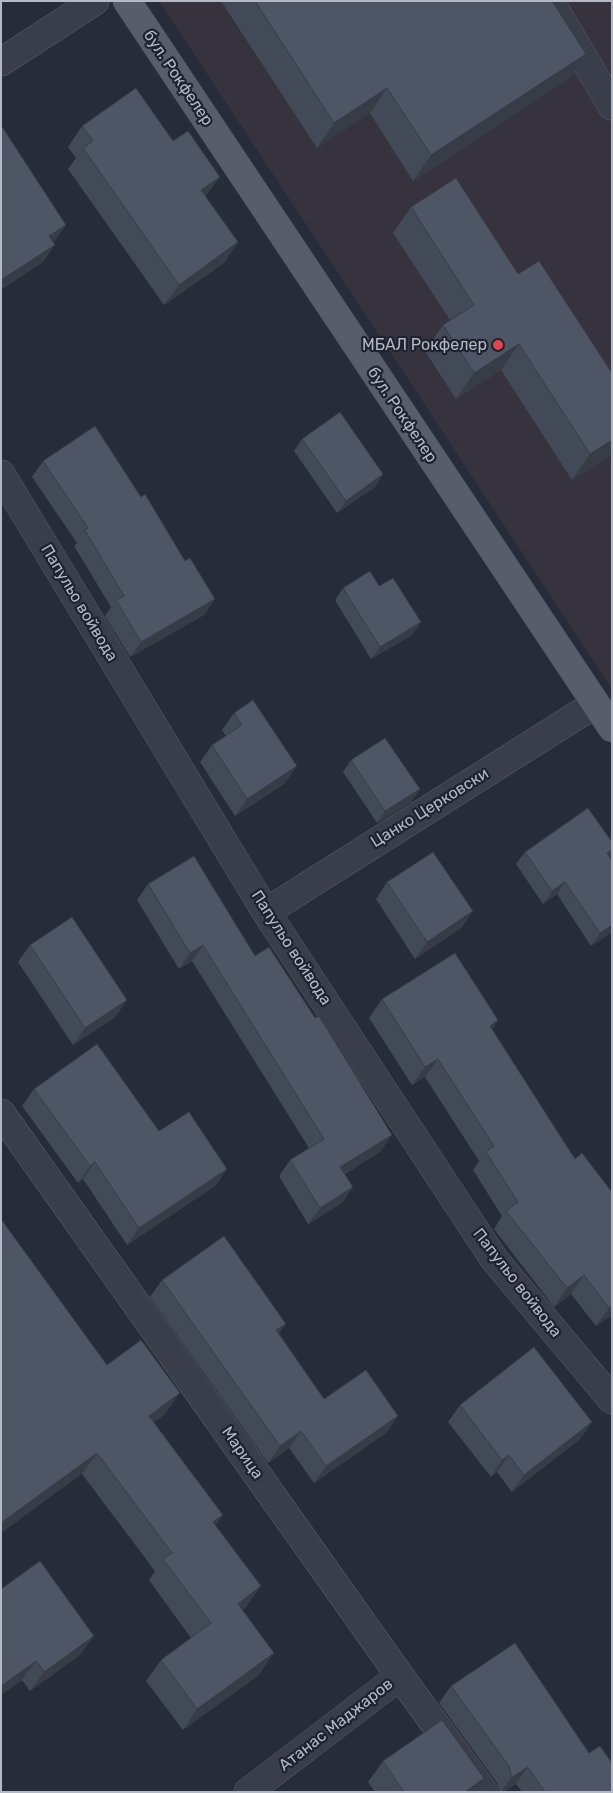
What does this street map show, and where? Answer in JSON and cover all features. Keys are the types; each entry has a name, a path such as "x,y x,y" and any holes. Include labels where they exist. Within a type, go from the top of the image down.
{"main road":[{"name":"бул. Рокфелер","path":"127,1 612,728"}],"street":[{"path":"1,62 95,1"},
{"path":"550,1 612,106"},
{"name":"Папульо войвода","path":"1,474 266,912 494,1259 612,1400"},
{"name":"Цанко Церковски","path":"266,912 595,704"},
{"name":"Марица","path":"1,1113 484,1792"},
{"name":"Атанас Маджаров","path":"248,1792 400,1676"}],"shaded area":[{"name":"МБАЛ Рокфелер","path":"159,1 612,1 612,689"}],"building":[{"path":"255,1 552,1 586,54 431,155 387,88 334,123"},
{"path":"136,88 173,141 188,131 220,177 201,190 238,242 179,285 83,148 93,141 82,126"},
{"path":"1,125 66,225 49,236 55,245 1,280"},
{"path":"456,178 518,274 539,261 612,373 612,440 590,454 519,344 474,373 443,325 474,305 411,207"},
{"path":"340,412 383,474 346,501 302,439"},
{"path":"95,426 141,497 145,494 185,561 190,558 215,599 141,642 116,600 124,596 85,530 88,528 43,461"},
{"path":"370,571 379,586 393,578 421,622 380,647 343,588"},
{"path":"253,700 297,766 247,799 212,745 242,725 234,713"},
{"path":"385,738 420,789 385,811 351,760"},
{"path":"588,808 612,842 612,850 607,853 612,860 612,925 600,933 565,882 552,891 525,852"},
{"path":"433,852 473,911 427,942 387,882"},
{"path":"194,856 255,956 269,947 315,1018 319,1016 392,1135 340,1167 353,1187 320,1208 290,1160 324,1139 203,945 190,953 148,884"},
{"path":"72,917 127,1000 85,1028 30,945"},
{"path":"455,953 498,1020 490,1026 575,1159 582,1153 612,1192 612,1306 609,1308 584,1275 567,1288 506,1211 518,1202 486,1152 494,1146 438,1059 425,1067 382,999"},
{"path":"97,1044 159,1131 189,1112 227,1169 139,1228 95,1162 90,1166 34,1089"},
{"path":"1,1219 107,1365 141,1340 180,1393 149,1416 223,1515 213,1522 261,1586 238,1604 274,1653 197,1709 161,1660 211,1623 163,1559 172,1553 97,1453 1,1523"},
{"path":"224,1236 286,1324 276,1330 324,1399 366,1370 398,1416 326,1466 301,1431 280,1446 162,1280"},
{"path":"534,1347 592,1422 524,1475 509,1455 502,1460 460,1405"},
{"path":"40,1561 94,1636 44,1672 36,1661 1,1686 1,1589"},
{"path":"515,1643 589,1753 600,1746 612,1763 612,1792 545,1792 528,1767 511,1778 509,1766 451,1686"},
{"path":"442,1720 484,1778 465,1792 404,1792 383,1761"}],"place":[{"name":"МБАЛ Рокфелер","path":"498,345"}]}
